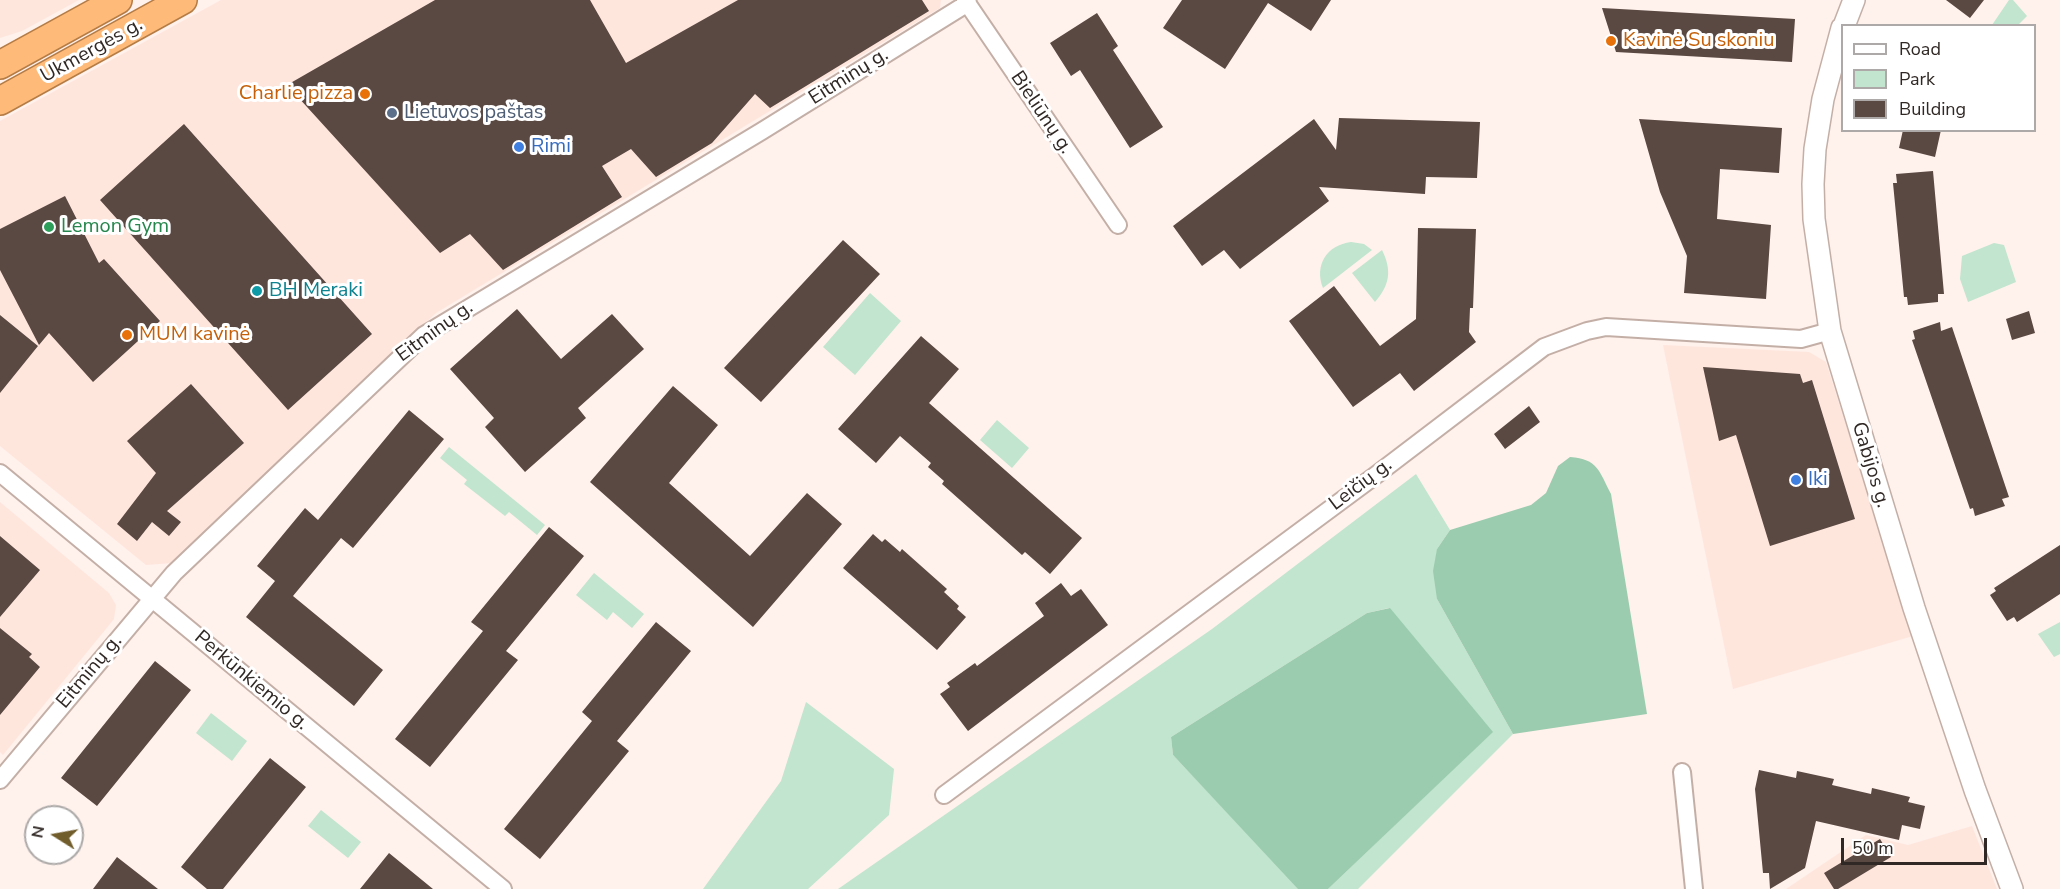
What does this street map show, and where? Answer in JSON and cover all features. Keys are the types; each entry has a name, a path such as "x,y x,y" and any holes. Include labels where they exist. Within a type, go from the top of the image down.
{"highway":[{"name":"Ukmergės g.","path":"0,65 118,0"},
{"name":"Ukmergės g.","path":"0,101 183,0"}],"street":[{"name":"Gabijos g.","path":"1844,24 1854,0"},
{"name":"Bieliūnų g.","path":"966,1 1118,225"},
{"name":"Eitminų g.","path":"0,780 152,598 239,510 424,336 762,131 966,1"},
{"name":"Gabijos g.","path":"1841,34 1822,99 1813,184 1814,219 1830,331 1914,608 1975,790 2012,889"},
{"name":"Leičių g.","path":"944,795 1376,475 1544,347 1587,331 1606,327 1801,339 1830,331"},
{"name":"Perkūnkiemio g.","path":"0,472 502,889"},
{"path":"1682,772 1694,889"}],"shaded area":[{"path":"0,0 79,0 22,31 0,38"},
{"path":"221,0 941,0 940,8 436,313 172,563 146,565 0,446 0,121"},
{"path":"1663,345 1809,352 1826,362 1913,636 1733,689"},
{"path":"0,502 109,593 116,605 114,619 3,755 0,752"},
{"path":"1972,826 1997,889 1786,889 1866,835 1908,845"}],"green space":[{"path":"2009,0 2013,0 2027,16 2019,24 1993,24"},
{"path":"1351,242 1364,244 1372,250 1323,288 1320,272 1325,258 1335,247"},
{"path":"1994,243 2004,245 2016,282 1968,302 1960,279 1962,256"},
{"path":"1382,250 1387,264 1388,277 1384,290 1375,302 1352,273"},
{"path":"870,293 901,321 855,375 823,347"},
{"path":"997,420 1029,448 1012,468 980,440"},
{"path":"449,447 545,525 537,535 509,512 505,516 464,484 467,480 440,458"},
{"path":"1570,457 1587,460 1597,468 1611,494 1647,714 1513,734 1437,599 1433,571 1437,549 1450,530 1531,505 1546,493 1558,466"},
{"path":"1416,474 1450,530 1437,549 1437,599 1513,734 1358,889 1328,889 1492,732 1389,608 1367,613 1171,737 1173,755 1300,889 838,889 1212,629"},
{"path":"594,573 644,614 632,628 613,612 607,620 576,595"},
{"path":"1390,608 1493,732 1328,889 1298,889 1173,755 1171,737 1367,613"},
{"path":"2060,622 2060,654 2054,657 2038,634"},
{"path":"806,702 894,769 889,815 808,889 703,889 781,781"},
{"path":"211,713 247,741 232,761 196,733"},
{"path":"321,810 361,842 348,858 308,826"}],"building":[{"path":"435,0 590,0 626,63 738,0 922,0 929,11 770,108 755,94 712,143 656,177 631,149 602,166 622,197 503,270 470,234 440,253 287,85"},
{"path":"1182,0 1331,0 1311,31 1268,3 1225,69 1163,28"},
{"path":"1946,0 1984,0 1970,18"},
{"path":"1602,8 1795,19 1792,62 1616,52"},
{"path":"1097,13 1118,46 1113,50 1163,127 1130,148 1080,70 1071,76 1050,43"},
{"path":"1339,118 1480,122 1477,178 1426,177 1425,194 1319,187 1329,201 1240,269 1224,250 1202,266 1173,226 1314,119 1336,150"},
{"path":"1639,119 1782,128 1779,173 1720,169 1717,219 1771,225 1766,299 1684,293 1687,256 1660,192"},
{"name":"BH Meraki","path":"184,124 372,334 288,410 100,200"},
{"path":"1903,132 1941,132 1935,157 1899,148"},
{"path":"1933,171 1944,294 1938,294 1938,302 1908,305 1907,297 1904,297 1893,183 1897,183 1896,174"},
{"path":"65,196 99,263 104,259 160,321 93,382 49,333 39,345 0,270 0,229"},
{"path":"1418,228 1476,229 1473,308 1470,308 1469,332 1476,342 1414,391 1400,373 1353,407 1289,321 1334,286 1380,346 1416,319"},
{"path":"843,240 880,274 761,402 724,368"},
{"path":"517,309 561,359 612,314 644,349 578,408 586,418 525,472 485,427 494,418 450,369"},
{"path":"2029,311 2035,333 2012,340 2006,319"},
{"path":"0,315 38,346 0,393"},
{"path":"1940,322 1941,331 1952,327 2009,497 2002,499 2005,506 1975,516 1973,508 1970,509 1912,340 1915,339 1913,331"},
{"path":"921,336 959,369 929,403 1082,538 1050,574 1025,552 1022,555 942,484 944,481 928,467 931,463 900,436 876,463 838,429"},
{"name":"Iki","path":"1703,367 1800,374 1803,383 1812,380 1855,519 1770,546 1736,435 1719,441"},
{"path":"191,384 244,443 167,511 181,522 169,536 152,522 137,541 117,524 156,473 127,441"},
{"path":"673,386 718,425 669,483 750,556 807,493 842,524 753,627 590,482"},
{"path":"1529,406 1540,422 1505,449 1494,434"},
{"path":"409,410 444,439 353,548 341,538 293,596 383,670 354,706 246,617 275,581 257,566 305,508 318,520"},
{"path":"549,527 584,556 506,651 518,660 430,767 395,739 483,631 471,622"},
{"path":"873,534 882,542 885,539 900,552 902,549 947,589 944,592 959,606 957,609 966,617 937,650 843,568"},
{"path":"0,536 40,570 0,617"},
{"path":"2060,545 2060,594 2017,622 2014,617 2007,621 1990,595 1996,591 1994,588"},
{"path":"1061,583 1071,596 1081,589 1108,625 968,731 940,694 950,687 947,683 975,663 977,666 1044,616 1035,603"},
{"path":"656,622 691,651 617,741 629,751 540,859 504,829 592,721 582,712"},
{"path":"0,628 32,654 29,657 40,667 0,715"},
{"path":"155,661 191,690 97,806 61,778"},
{"path":"270,758 306,787 223,889 207,889 181,867"},
{"path":"1759,770 1796,778 1797,771 1834,779 1832,785 1871,794 1872,788 1910,797 1908,802 1925,806 1920,829 1902,825 1899,840 1816,821 1805,868 1770,889 1769,873 1763,873 1755,789"},
{"path":"1880,839 1891,857 1838,889 1834,889 1824,873"},
{"path":"389,853 433,889 360,889"},
{"path":"117,857 158,889 93,889"}],"place":[{"name":"Kavinė Su skoniu","path":"1611,41"},
{"name":"Charlie pizza","path":"365,94"},
{"name":"Lietuvos paštas","path":"392,113"},
{"name":"Rimi","path":"519,147"},
{"name":"Lemon Gym","path":"49,227"},
{"name":"BH Meraki","path":"257,291"},
{"name":"MUM kavinė","path":"127,335"},
{"name":"Iki","path":"1796,480"}]}
